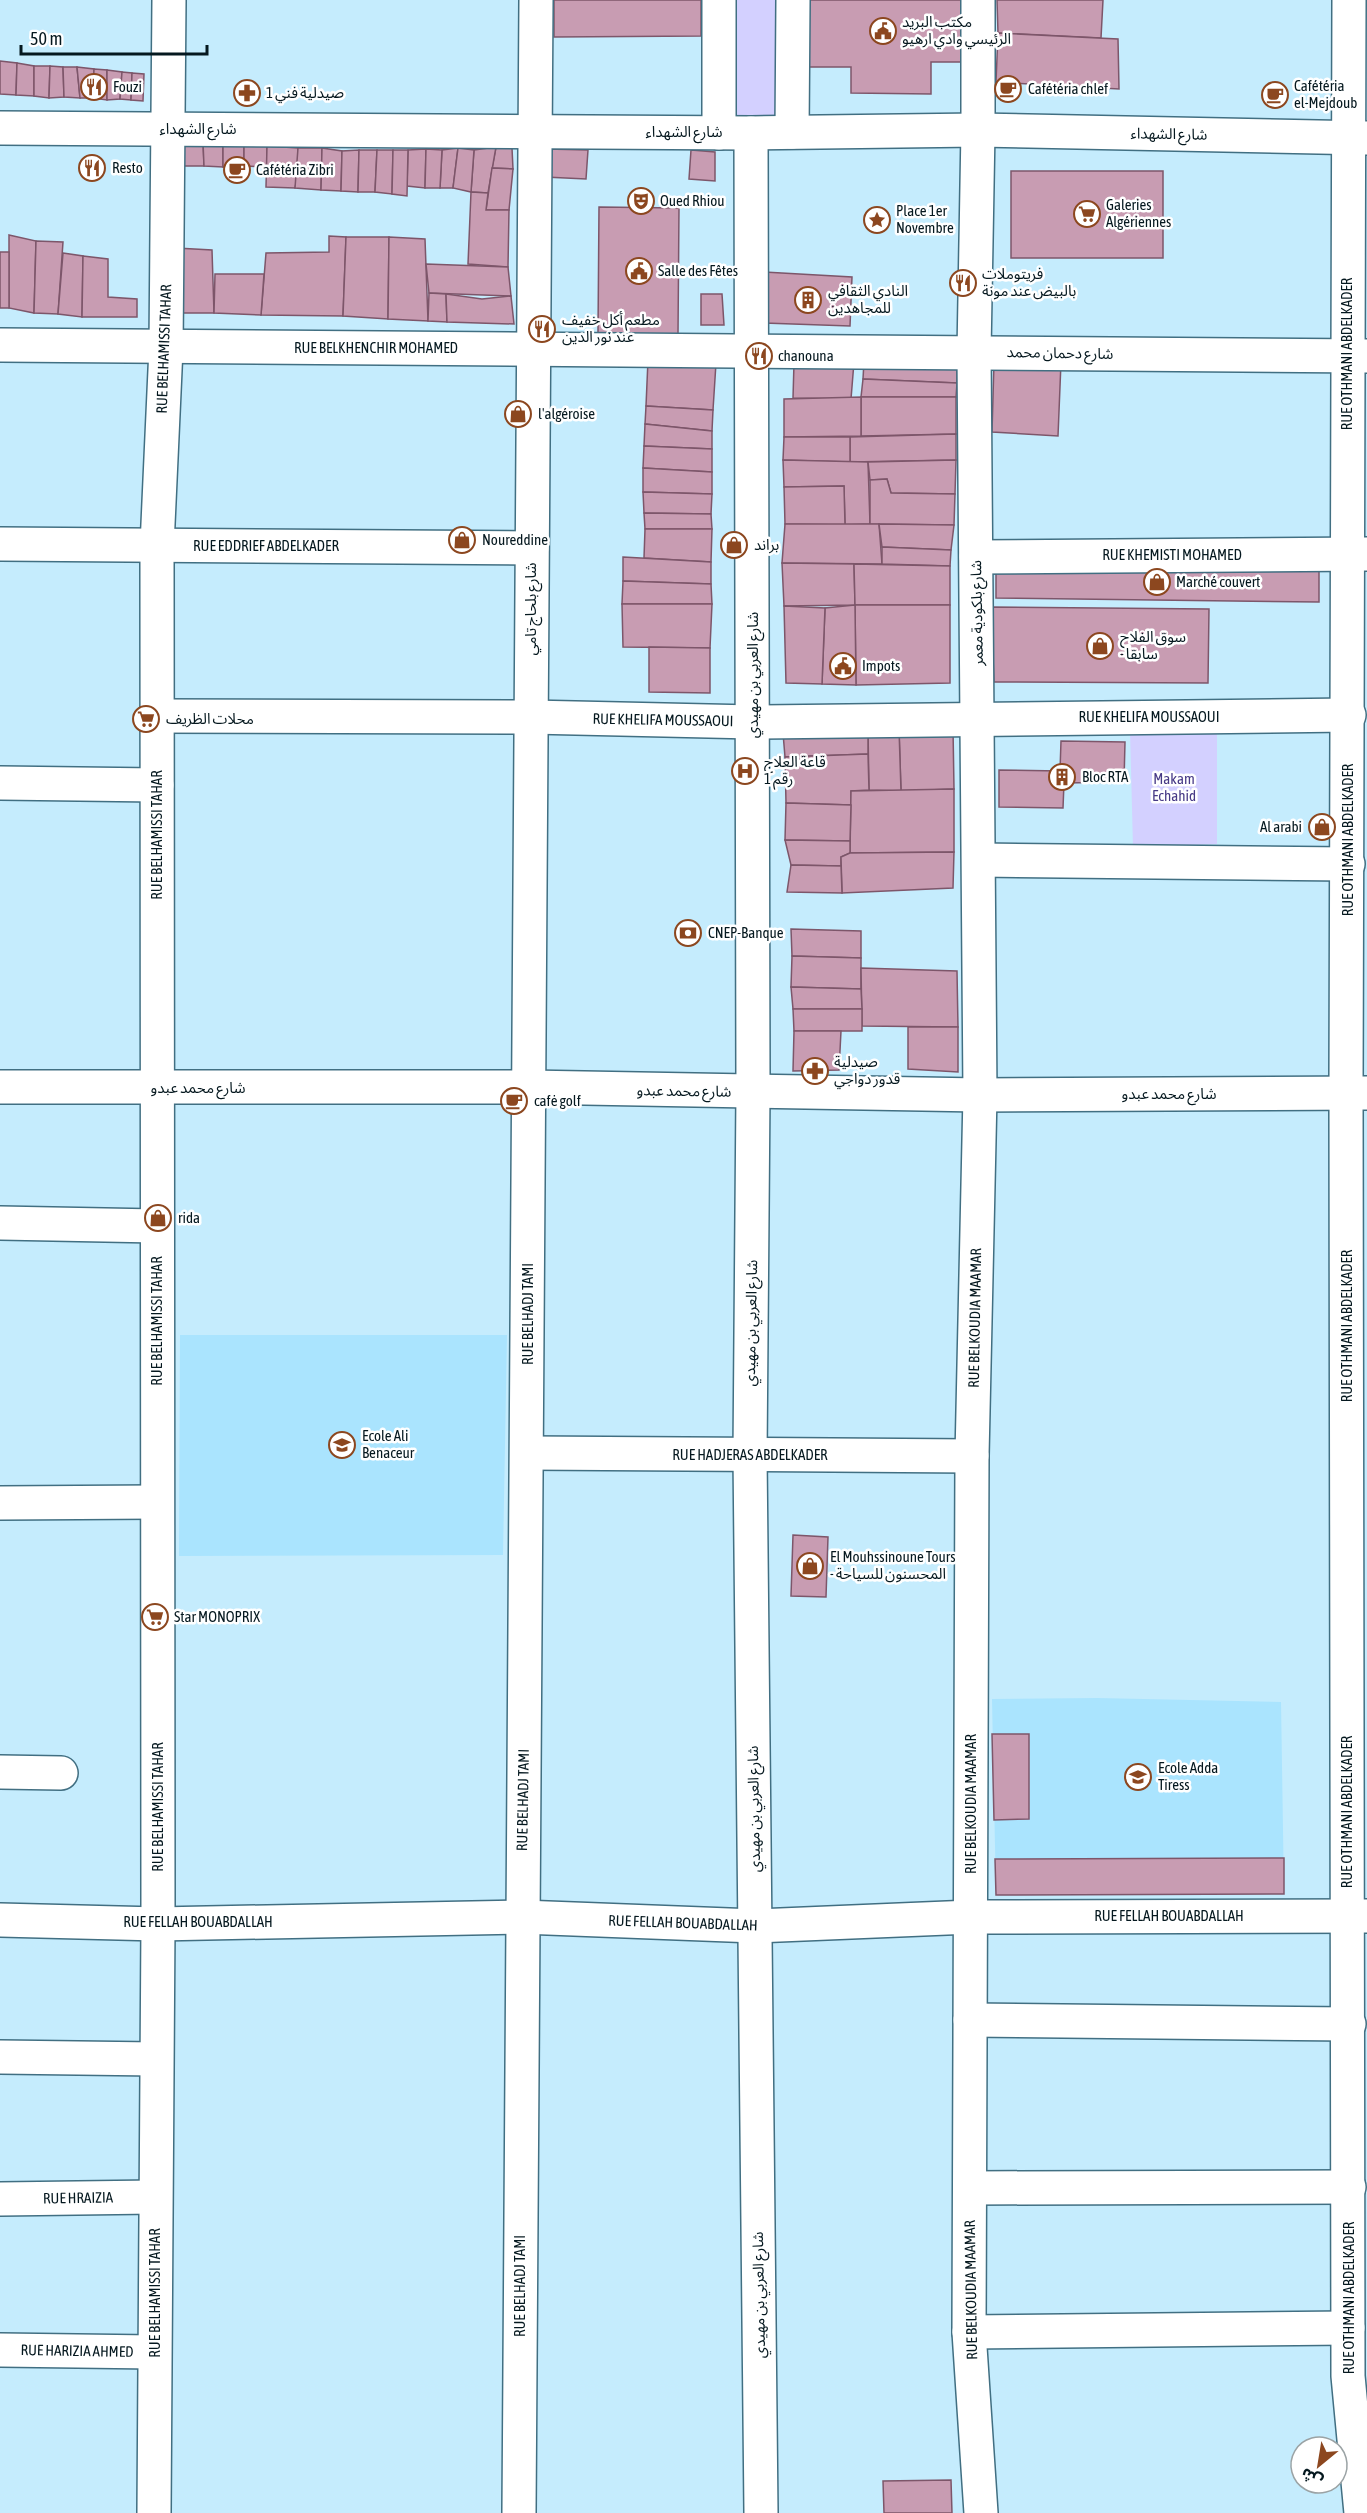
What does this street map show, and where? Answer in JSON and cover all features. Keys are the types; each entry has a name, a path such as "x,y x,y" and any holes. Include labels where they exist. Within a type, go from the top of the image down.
{"street":[{"name":"RUE BELHAMISSI TAHAR","path":"154,2513 158,1924 157,546 166,348 169,0"},
{"name":"شارع بلحاج تامي","path":"529,1087 536,0"},
{"name":"شارع العربي بن مهيدي","path":"719,0 735,133 752,352 753,1092 750,1455 762,2513"},
{"path":"792,132 793,0"},
{"name":"شارع بلكودية معمر","path":"978,0 974,352 981,1095"},
{"name":"RUE OTHMANI ABDELKADER","path":"1349,0 1358,138 1357,554 1349,716 1348,864 1357,1093 1357,1915 1349,2024 1348,2328 1358,2376 1361,2513"},
{"name":"شارع الشهداء","path":"0,128 735,133 978,130 1358,138"},
{"name":"RUE BELKHENCHIR MOHAMED","path":"0,345 166,348 532,348 752,352"},
{"name":"شارع دحمان محمد","path":"752,352 1357,356"},
{"name":"RUE EDDRIEF ABDELKADER","path":"0,544 532,548"},
{"name":"RUE KHEMISTI MOHAMED","path":"976,557 1357,554"},
{"name":"RUE KHELIFA MOUSSAOUI","path":"157,716 531,717 753,722 1349,716"},
{"path":"0,783 157,785"},
{"path":"980,860 1348,864"},
{"name":"شارع محمد عبدو","path":"0,1087 529,1087 981,1095 1357,1093"},
{"name":"RUE BELHADJ TAMI","path":"519,2513 529,1087"},
{"name":"RUE BELKOUDIA MAAMAR","path":"981,1095 972,1456 969,2332 981,2513"},
{"path":"0,1224 157,1226"},
{"name":"RUE HADJERAS ABDELKADER","path":"527,1453 972,1456"},
{"path":"0,1503 157,1502"},
{"path":"0,1772 62,1773"},
{"name":"RUE FELLAH BOUABDALLAH","path":"0,1920 158,1924 522,1917 755,1926 971,1917 1357,1915"},
{"path":"970,2020 1349,2024"},
{"path":"0,2057 156,2059"},
{"path":"970,2188 1349,2187"},
{"name":"RUE HRAIZIA","path":"0,2199 155,2197"},
{"path":"969,2332 1348,2328"},
{"name":"RUE HARIZIA AHMED","path":"0,2349 154,2352"}],"shaded area":[{"name":"Ecole Ali Benaceur","path":"180,1335 507,1335 503,1555 179,1556"},
{"name":"Ecole Adda Tiress","path":"1097,1698 1281,1702 1284,1894 996,1895 992,1699"}],"green space":[{"path":"730,0 781,0 781,116 730,116"},
{"name":"Makam Echahid","path":"1130,730 1217,731 1217,844 1133,847"}],"building":[{"path":"554,0 701,0 701,36 554,37"},
{"name":"مكتب البريد الرئيسي وادي ارهيو","path":"802,0 964,0 964,62 931,62 931,94 851,93 851,67 802,67"},
{"path":"997,0 1103,0 1101,38 998,33"},
{"path":"998,33 1118,39 1119,89 996,82"},
{"path":"0,61 17,63 16,95 0,94"},
{"path":"17,63 34,66 34,96 16,95"},
{"path":"34,66 50,66 49,98 34,96"},
{"path":"50,66 63,67 64,97 49,98"},
{"path":"63,67 77,67 80,98 64,97"},
{"path":"77,67 94,69 93,98 80,98"},
{"path":"94,69 107,70 107,100 93,98"},
{"path":"107,70 122,72 120,99 107,100"},
{"path":"122,72 132,73 131,100 120,99"},
{"path":"132,73 144,74 143,101 131,100"},
{"path":"179,142 203,142 204,166 179,166"},
{"path":"203,142 223,145 223,167 204,166"},
{"path":"223,145 244,145 244,166 223,167"},
{"path":"244,145 267,146 267,167 244,166"},
{"path":"267,146 298,148 299,169 295,188 266,187"},
{"path":"496,147 512,148 513,169 492,168"},
{"path":"496,147 488,193 471,192 474,150"},
{"path":"298,148 322,148 321,190 295,188"},
{"path":"322,148 342,151 341,191 321,190"},
{"path":"458,148 453,188 440,188 442,150"},
{"path":"458,148 474,150 471,192 453,188"},
{"path":"426,149 425,188 407,186 408,150"},
{"path":"426,149 442,150 440,188 425,188"},
{"path":"546,149 588,150 586,179 545,177"},
{"path":"359,150 358,192 341,191 342,151"},
{"path":"359,150 377,150 375,192 358,192"},
{"path":"377,150 393,150 392,194 375,192"},
{"path":"393,150 408,150 407,196 392,194"},
{"path":"691,150 715,152 715,181 689,179"},
{"path":"492,168 513,169 509,210 486,210"},
{"name":"Galeries Algériennes","path":"1011,171 1163,171 1163,258 1011,258"},
{"path":"471,192 488,193 486,210 509,210 508,267 468,264"},
{"name":"Salle des Fêtes","path":"599,207 679,208 678,335 598,333"},
{"path":"9,235 36,241 34,313 9,308"},
{"path":"329,236 346,237 343,316 261,315 266,253 329,252"},
{"path":"346,237 389,237 388,319 343,316"},
{"path":"389,237 425,239 428,321 388,319"},
{"path":"36,241 63,242 58,314 34,313"},
{"path":"176,248 212,250 214,313 176,313"},
{"path":"0,252 9,252 9,308 0,308"},
{"path":"63,253 83,256 82,317 58,314"},
{"path":"83,256 108,259 108,297 137,299 137,317 82,317"},
{"path":"426,264 508,267 511,296 429,293"},
{"name":"النادي الثقافي للمجاهدين","path":"764,272 852,277 850,326 764,323"},
{"path":"215,274 264,274 261,315 214,313"},
{"path":"429,293 446,294 447,322 428,321"},
{"path":"446,294 482,299 511,296 514,324 447,322"},
{"path":"701,294 722,294 724,325 701,325"},
{"path":"648,360 716,363 713,410 646,406"},
{"path":"864,361 957,363 957,383 863,379"},
{"path":"854,362 851,399 793,398 794,363"},
{"path":"994,362 1061,362 1058,436 992,432"},
{"path":"863,379 957,383 956,397 861,397"},
{"path":"861,397 956,397 956,434 861,436"},
{"path":"861,397 861,436 784,437 784,399"},
{"path":"646,406 713,410 712,431 645,424"},
{"path":"645,424 712,431 712,449 644,446"},
{"path":"956,434 956,460 850,462 850,437"},
{"path":"784,437 850,437 850,462 783,460"},
{"path":"644,446 712,449 712,472 643,468"},
{"path":"783,460 868,462 870,524 845,525 844,486 784,487"},
{"path":"956,460 955,494 891,493 887,479 870,480 868,462"},
{"path":"643,468 712,472 712,494 643,492"},
{"path":"887,479 891,493 955,494 954,525 870,524 870,480"},
{"path":"844,486 845,525 785,524 784,487"},
{"path":"643,492 712,494 711,514 644,513"},
{"path":"644,513 711,514 712,529 645,529"},
{"path":"785,524 879,524 882,564 782,563"},
{"path":"879,524 954,525 951,550 882,547"},
{"path":"645,529 712,529 711,562 644,558"},
{"path":"882,547 951,550 950,566 882,564"},
{"path":"623,557 711,562 711,584 623,581"},
{"path":"782,563 854,564 855,605 784,606"},
{"path":"854,564 950,566 950,605 855,605"},
{"name":"Marché couvert","path":"996,564 1319,566 1319,602 996,598"},
{"path":"623,581 711,584 712,604 622,604"},
{"path":"622,604 712,604 710,648 623,647"},
{"path":"855,605 950,605 950,683 856,685"},
{"path":"855,605 856,685 822,684 825,608"},
{"path":"784,606 825,608 822,684 786,683"},
{"name":"سوق الفلاح - سابقا","path":"991,607 1209,609 1208,683 994,682"},
{"path":"649,647 710,648 710,693 649,692"},
{"path":"953,728 954,789 901,791 899,729"},
{"path":"899,729 901,791 869,790 868,730"},
{"path":"868,730 868,754 785,757 783,733"},
{"name":"Bloc RTA","path":"1061,741 1125,742 1124,782 1064,783 1063,808 999,807 999,770 1060,771"},
{"path":"868,754 869,790 851,791 851,805 786,803 785,757"},
{"path":"954,789 954,852 850,853 851,791"},
{"path":"786,803 851,805 850,841 785,840"},
{"path":"785,840 850,841 850,853 841,857 841,866 791,865"},
{"path":"954,852 953,888 842,893 841,857 850,853"},
{"path":"791,865 841,866 842,893 787,892"},
{"path":"791,929 861,931 861,958 792,956"},
{"path":"792,956 861,958 861,989 791,987"},
{"path":"861,968 957,971 958,1027 862,1026"},
{"path":"791,987 861,989 862,1009 793,1009"},
{"path":"793,1009 862,1009 862,1031 794,1031"},
{"path":"908,1027 958,1027 958,1072 908,1069"},
{"path":"794,1031 841,1031 839,1070 793,1071"},
{"name":"El Mouhssinoune Tours - المحسنون للسياحة","path":"793,1535 828,1537 826,1597 791,1596"},
{"path":"992,1734 1029,1734 1029,1819 994,1820"},
{"path":"1284,1858 1284,1894 996,1895 995,1859"},
{"path":"951,2480 952,2513 884,2513 883,2481"}],"place":[{"name":"مكتب البريد الرئيسي وادي ارهيو","path":"883,31"},
{"name":"Fouzi","path":"94,87"},
{"name":"Cafétéria chlef","path":"1008,89"},
{"name":"صيدلية فني 1","path":"247,93"},
{"name":"Cafétéria el-Mejdoub","path":"1275,95"},
{"name":"Resto","path":"92,168"},
{"name":"Cafétéria Zibri","path":"237,170"},
{"name":"Oued Rhiou","path":"641,201"},
{"name":"Galeries Algériennes","path":"1087,214"},
{"name":"Place 1er Novembre","path":"877,220"},
{"name":"Salle des Fêtes","path":"639,271"},
{"name":"فريتوملات بالبيض عند مونة","path":"963,283"},
{"name":"النادي الثقافي للمجاهدين","path":"808,300"},
{"name":"مطعم أكل خفيف عند نور الدين","path":"542,329"},
{"name":"chanouna","path":"759,356"},
{"name":"l'algéroise","path":"518,414"},
{"name":"Noureddine","path":"462,540"},
{"name":"براند","path":"734,545"},
{"name":"Marché couvert","path":"1157,582"},
{"name":"سوق الفلاح - سابقا","path":"1100,646"},
{"name":"Impots","path":"843,666"},
{"name":"محلات الظريف","path":"146,719"},
{"name":"قاعة العلاج رقم 1","path":"745,771"},
{"name":"Bloc RTA","path":"1062,777"},
{"name":"Al arabi","path":"1322,827"},
{"name":"CNEP-Banque","path":"688,933"},
{"name":"صيدلية قدور دواجي","path":"815,1071"},
{"name":"cafė golf","path":"514,1101"},
{"name":"rida","path":"158,1218"},
{"name":"Ecole Ali Benaceur","path":"342,1445"},
{"name":"El Mouhssinoune Tours - المحسنون للسياحة","path":"810,1566"},
{"name":"Star MONOPRIX","path":"155,1617"},
{"name":"Ecole Adda Tiress","path":"1138,1777"}]}
